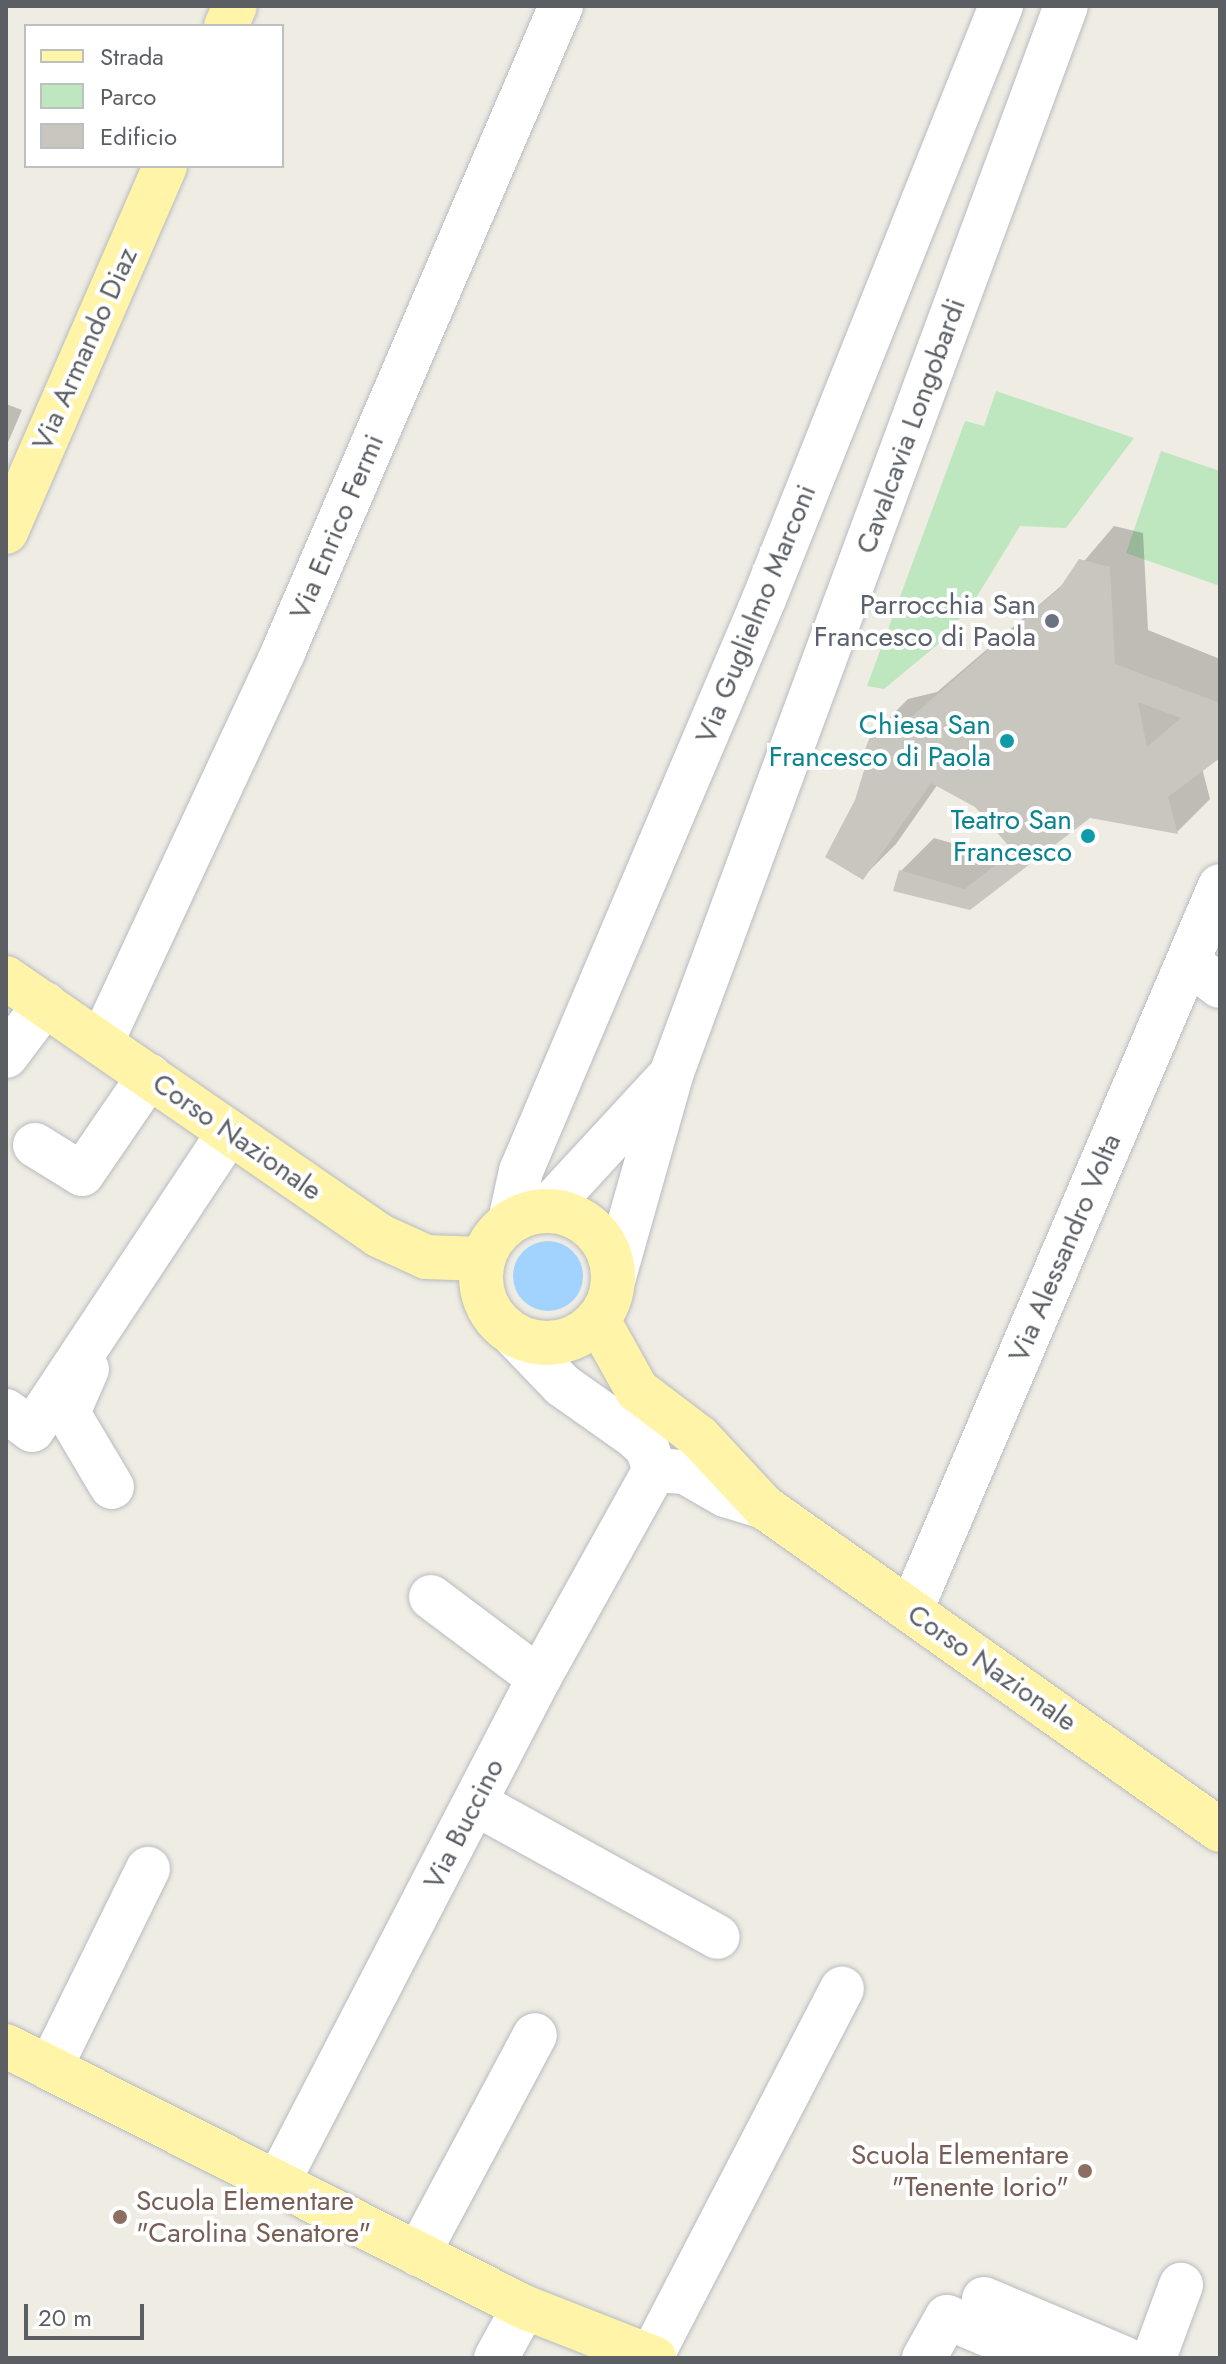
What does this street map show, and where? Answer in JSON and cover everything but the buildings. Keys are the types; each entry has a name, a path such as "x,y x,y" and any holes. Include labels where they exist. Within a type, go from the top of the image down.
{"main road":[{"name":"Via Armando Diaz","path":"6,532 164,168"},
{"name":"Corso Nazionale","path":"6,978 400,1248 426,1257 482,1259"},
{"path":"567,1213 601,1237 614,1277 598,1320 581,1335 560,1343 536,1343 515,1336 485,1302 482,1259 528,1215 567,1213"},
{"name":"Corso Nazionale","path":"598,1320 637,1390 699,1437 764,1507 1220,1830"},
{"path":"6,2046 524,2307 652,2358"}],"street":[{"name":"Via Enrico Fermi","path":"101,1043 284,650 561,6"},
{"name":"Via Guglielmo Marconi","path":"528,1215 521,1171 764,599 1001,6"},
{"name":"Cavalcavia Longobardi","path":"614,1277 672,1072 1066,6"},
{"name":"Via Alessandro Volta","path":"911,1610 1204,974 1220,886"},
{"path":"6,1056 45,1004"},
{"name":"Cavalcavia Longobardi","path":"528,1215 605,1152 672,1072"},
{"path":"35,1145 82,1174 149,1076"},
{"path":"6,1411 32,1430 229,1132"},
{"path":"96,1332 90,1364 68,1413 112,1487"},
{"path":"515,1336 562,1385 647,1448 655,1470"},
{"name":"Corso Nazionale","path":"655,1470 685,1472 725,1495 764,1507"},
{"name":"Via Buccino","path":"278,2182 539,1678 655,1470"},
{"path":"431,1597 539,1678"},
{"path":"475,1803 718,1937"},
{"path":"50,2068 148,1869"},
{"path":"652,2358 842,1989"},
{"path":"418,2254 535,2035"},
{"path":"1154,2358 1181,2285"},
{"path":"984,2299 1124,2358"},
{"path":"496,2358 524,2307"},
{"path":"924,2358 947,2317 1042,2358"}],"green space":[{"path":"996,391 1134,438 1066,528 1020,526 976,598 942,641 884,689 867,686 965,421 984,426"},
{"path":"1161,451 1220,471 1220,586 1126,553"}],"water":[{"path":"555,1241 577,1256 583,1276 581,1290 573,1301 562,1309 541,1311 523,1301 515,1290 513,1269 523,1251 534,1243"}],"place":[{"name":"Parrocchia San Francesco di Paola","path":"1052,621"},
{"name":"Chiesa San Francesco di Paola","path":"1007,741"},
{"name":"Teatro San Francesco","path":"1088,836"},
{"name":"Scuola Elementare \"Tenente Iorio\"","path":"1085,2171"},
{"name":"Scuola Elementare \"Carolina Senatore\"","path":"120,2217"}]}
